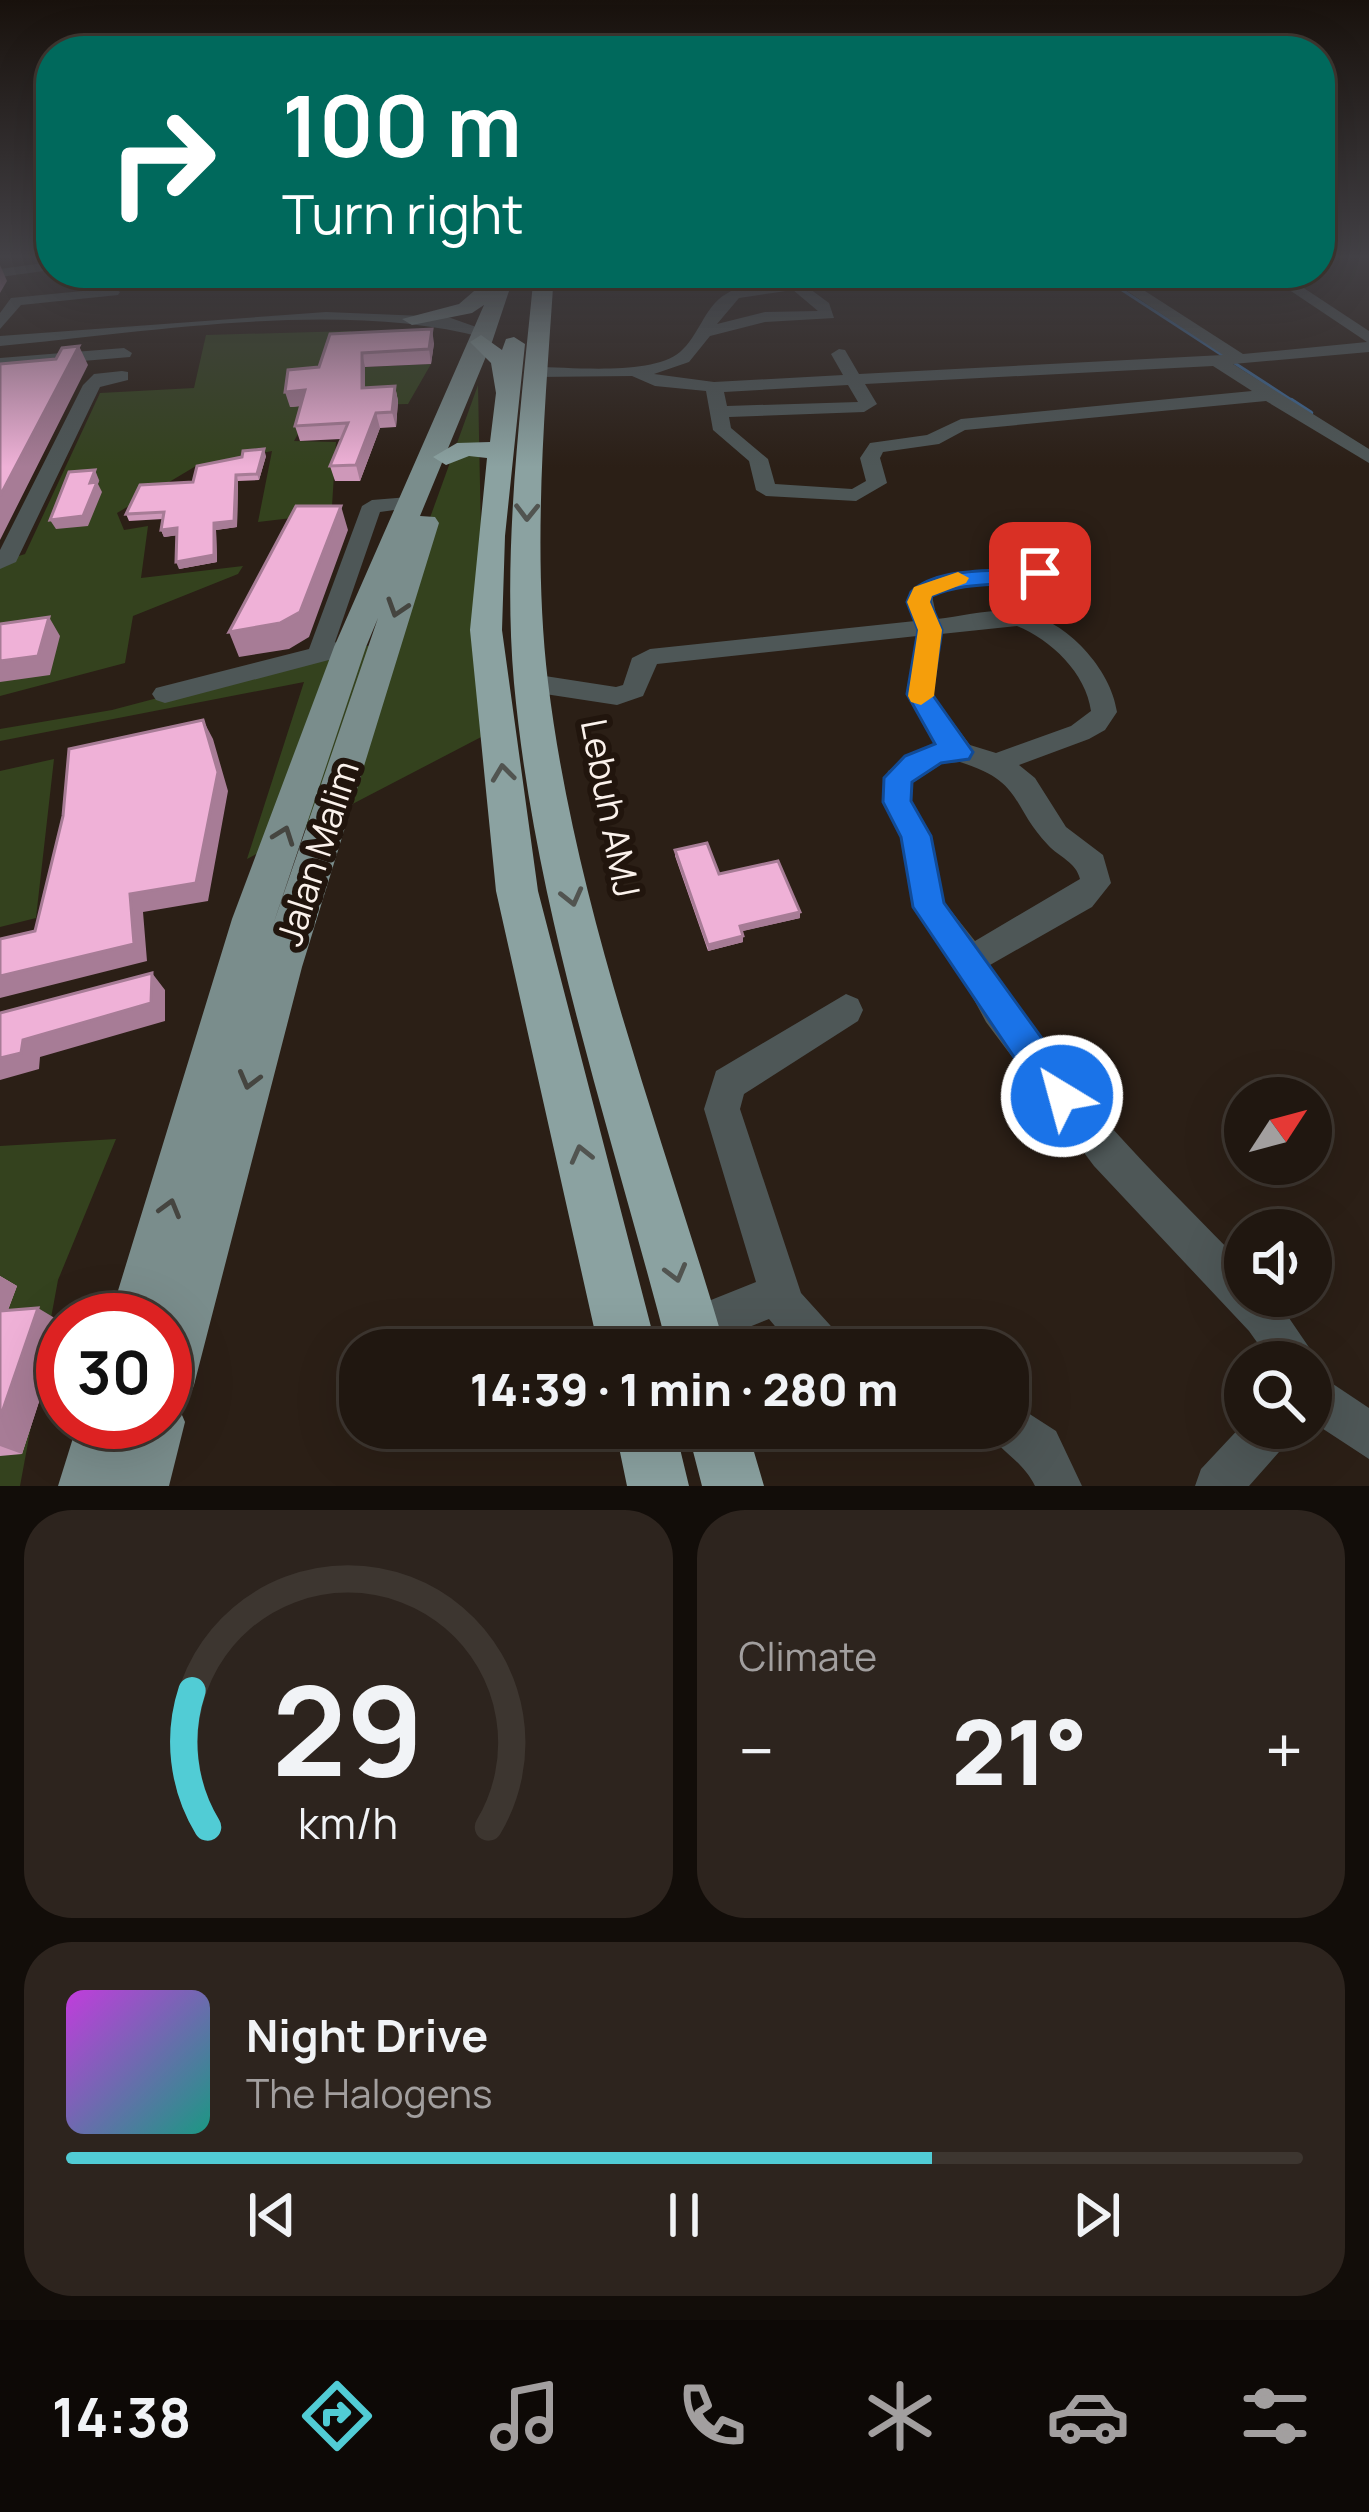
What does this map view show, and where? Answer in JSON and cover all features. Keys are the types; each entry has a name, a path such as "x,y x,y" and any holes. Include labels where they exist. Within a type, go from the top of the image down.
{"highway":[{"path":"507,328 506,404 486,630 517,891 623,1329"},
{"name":"Lebuh AMJ","path":"508,328 535,372 526,503 532,683 569,885 691,1329"},
{"path":"446,457 483,448 499,455 500,462"},
{"path":"650,1449 658,1486"},
{"path":"723,1449 733,1486"}],"main road":[{"name":"Jalan Malim","path":"190,1293 285,951 446,457 506,328"},
{"name":"Jalan Malim","path":"145,1293 335,650 506,328"},
{"path":"89,1486 100,1449"},
{"path":"137,1486 147,1449"}],"street":[{"path":"3,354 196,328"},
{"path":"3,354 298,328"},
{"path":"535,372 631,369 683,358 709,331 720,328"},
{"path":"1184,328 1269,395 1369,457"},
{"path":"631,369 655,381 714,387 857,383 1369,347"},
{"path":"3,354 124,352"},
{"path":"0,381 3,354"},
{"path":"719,412 859,409 868,404 839,354"},
{"path":"2,562 92,385 100,378 122,376"},
{"path":"714,387 726,436 758,459 766,490 856,495 877,483 870,458 877,447 932,440 961,425 1269,395"},
{"path":"960,752 937,726 920,694 930,630 919,602 922,592 949,579 1004,580 1040,573 1043,565 1026,540"},
{"path":"532,683 617,696 634,690 641,664 650,657 1018,619 1035,622 1069,649 1103,690 1106,707 1099,723 1082,734 1034,742 999,764"},
{"path":"165,694 335,650"},
{"path":"970,960 1081,898 1096,883 1092,864 1056,835 1025,785 999,764 960,752 937,754 898,778 897,802 916,836 929,907 970,960 998,1011 1107,1153 1264,1316 1282,1341"},
{"path":"805,1329 784,1306 722,1109 723,1095 740,1075 846,1010"},
{"path":"715,1329 780,1294"},
{"path":"1332,1409 1369,1436"},
{"path":"1029,1439 1040,1447 1059,1486"},
{"path":"1218,1486 1251,1449"}],"green space":[{"path":"351,331 348,368 431,364 408,404 314,406 294,441 336,442 332,506 326,514 258,522 272,451 196,466 117,513 124,530 148,526 141,578 243,566 238,574 133,616 125,663 0,696 0,562 25,554 100,393 194,388 206,335"},
{"path":"478,385 485,735 247,859 304,682 0,741 0,729 112,710 350,647 384,645"},
{"path":"54,759 36,918 0,927 0,771"},
{"path":"116,1139 56,1293 36,1293 36,1399 20,1486 0,1486 0,1146"}],"building":[{"path":"432,329 429,349 362,353 362,388 395,386 392,412 376,413 356,465 330,466 348,423 295,426 305,390 285,392 288,370 319,367 330,334"},
{"path":"79,346 0,496 0,364 56,359 62,348"},
{"path":"264,449 257,474 236,475 234,521 214,523 214,555 176,562 177,528 161,530 164,512 126,514 140,485 193,482 197,466"},
{"path":"95,470 90,483 97,482 83,516 50,520 69,472"},
{"path":"296,506 341,506 300,612 280,623 229,632"},
{"path":"49,617 38,656 0,661 0,624"},
{"path":"203,720 218,772 196,883 130,894 134,944 0,976 0,939 35,931 63,816 69,749"},
{"path":"707,843 719,874 778,861 800,912 740,926 743,936 708,945 675,850"},
{"path":"152,973 151,1003 23,1040 21,1053 0,1058 0,1013"},
{"path":"36,1308 0,1418 0,1311"}],"waterway":[{"path":"1181,328 1296,403"},
{"path":"1291,400 1311,413"}],"slow traffic":[{"path":"921,696 930,630 919,602 922,592 958,578"}],"route":[{"path":"1040,573 1004,580 949,579 922,592 919,602 930,630 920,694 930,716 960,752 937,754 914,764 898,778 897,802 916,836 929,907 1062,1096"}]}
